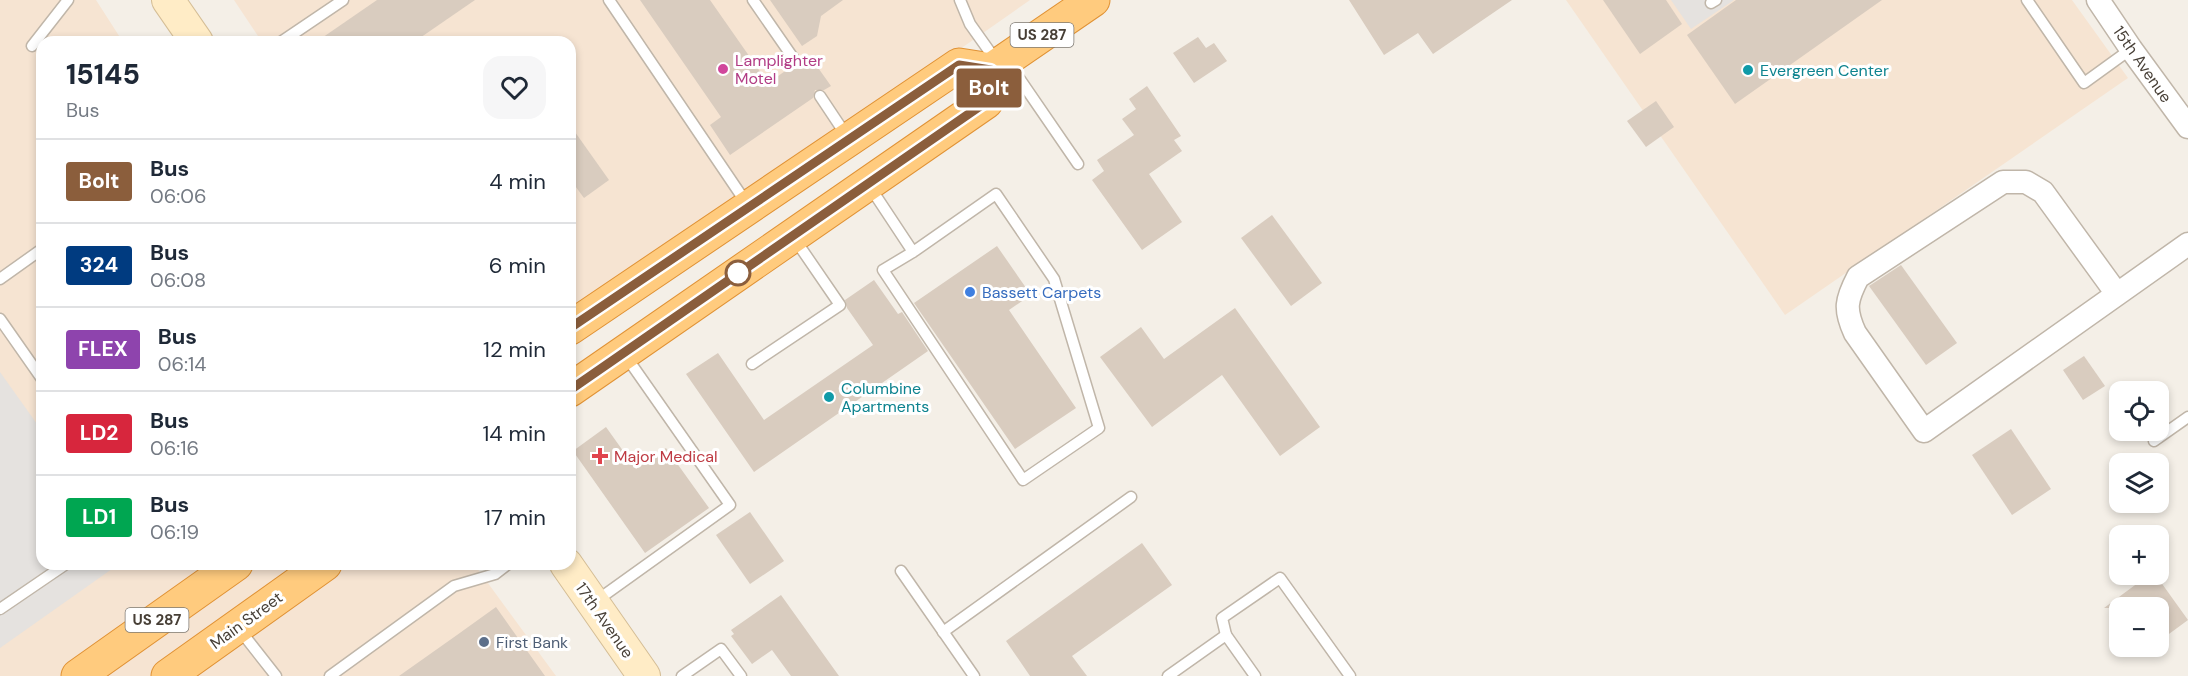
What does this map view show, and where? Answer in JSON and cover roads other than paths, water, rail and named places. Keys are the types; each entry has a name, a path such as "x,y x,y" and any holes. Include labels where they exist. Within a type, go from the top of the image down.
{"highway":[{"name":"US 287","path":"999,65 1093,0"},
{"path":"576,324 959,65 999,65 986,102 576,386"},
{"name":"US 287","path":"78,676 228,570"},
{"name":"Main Street","path":"168,676 317,570"}],"main road":[{"path":"168,0 193,36"},
{"name":"17th Avenue","path":"570,570 637,671"}],"street":[{"name":"15th Avenue","path":"2098,0 2188,127"},
{"path":"2117,294 2043,192 2026,182 2003,182 1858,277 1847,298 1848,318 1854,333 1924,431 2188,244"}],"lane":[{"path":"40,36 68,0"},
{"path":"290,36 343,0"},
{"path":"609,0 749,207"},
{"path":"753,0 796,62"},
{"path":"960,0 970,24 999,65 1078,164"},
{"path":"2027,0 2084,83 2131,49"},
{"path":"32,46 36,41"},
{"path":"820,96 849,139"},
{"path":"868,184 913,252"},
{"path":"996,194 1054,279 1099,429 1023,480 883,270 913,252 996,194"},
{"path":"752,364 840,305 792,235"},
{"path":"0,279 36,253"},
{"path":"0,319 36,370"},
{"path":"593,603 729,505 624,353"},
{"path":"2169,430 2188,417"},
{"path":"943,632 1131,497"},
{"path":"0,609 57,570"},
{"path":"330,676 454,586 495,574 500,570"},
{"path":"901,571 974,676"},
{"path":"1255,676 1226,635 1222,618 1280,578 1350,676"},
{"path":"237,627 276,676"},
{"path":"1168,676 1226,635"},
{"path":"682,676 721,649 741,676"}],"place":[{"name":"Lamplighter Motel","path":"723,69"},
{"name":"Evergreen Center","path":"1748,70"},
{"name":"Bassett Carpets","path":"970,292"},
{"name":"Columbine Apartments","path":"829,397"},
{"name":"Major Medical","path":"600,456"},
{"name":"First Bank","path":"484,642"}]}
